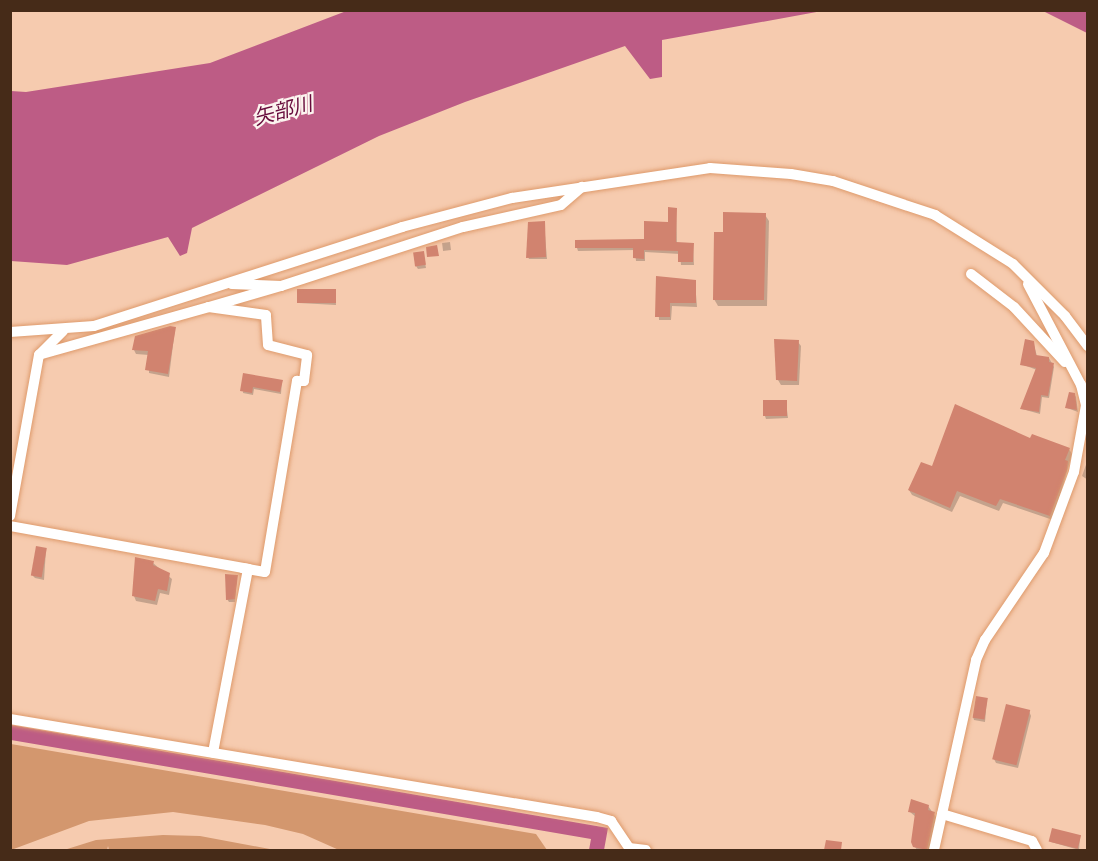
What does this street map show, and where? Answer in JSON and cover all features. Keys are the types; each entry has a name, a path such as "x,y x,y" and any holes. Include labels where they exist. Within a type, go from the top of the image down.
{"street":[{"path":"10,332 63,331 94,326 402,227 512,198 710,168 779,172 833,181 935,214 1022,272 1065,316 1088,346"},
{"path":"39,355 280,286 463,227 561,206 583,187"},
{"path":"934,850 976,660 985,640 1044,553 1074,472 1086,405 1075,374 1022,272"},
{"path":"971,273 1014,307 1075,374"},
{"path":"225,284 280,286"},
{"path":"10,526 265,572 297,381 304,381 307,355 268,345 267,315 209,307"},
{"path":"10,516 39,355 63,331"},
{"path":"213,753 248,569 242,568"},
{"path":"10,718 597,817 611,821 629,848 646,850"},
{"path":"942,814 1032,841 1038,850"}],"shaded area":[{"path":"11,744 536,834 547,850 339,850 303,834 265,825 173,812 89,821 11,850"},
{"path":"163,835 200,836 275,850 109,850 108,846 107,850 64,850 96,840"}],"water":[{"name":"矢部川","path":"349,10 822,11 662,40 662,77 650,79 625,46 465,102 379,136 192,228 187,253 180,256 168,237 67,265 11,261 11,91 26,92 210,63"},
{"path":"1040,11 1087,11 1087,33 1045,12"},
{"path":"11,725 608,828 604,850 589,850 591,839 11,740"}],"building":[{"path":"668,207 677,208 676,242 694,243 693,262 678,262 678,251 644,250 644,259 633,258 633,248 575,248 575,240 644,239 644,221 668,222"},
{"path":"723,212 766,213 764,300 713,300 714,232 723,232"},
{"path":"545,221 546,257 526,258 528,222"},
{"path":"437,245 439,256 427,257 426,247"},
{"path":"424,251 426,265 415,266 413,253"},
{"path":"656,276 696,280 696,303 670,303 670,317 655,317"},
{"path":"297,289 336,289 336,303 297,303"},
{"path":"170,326 176,327 168,374 145,370 148,351 132,350 135,336"},
{"path":"774,339 799,340 797,381 776,380"},
{"path":"1025,339 1034,341 1036,355 1049,357 1049,362 1054,363 1048,396 1041,395 1039,412 1020,409 1036,368 1020,365"},
{"path":"243,373 283,380 280,392 253,387 252,393 240,391"},
{"path":"1069,392 1075,393 1077,410 1065,408"},
{"path":"763,400 787,400 787,416 763,416"},
{"path":"955,404 1030,438 1032,434 1070,448 1065,460 1068,461 1067,470 1050,516 1000,499 996,506 957,491 950,508 908,490 921,462 932,466"},
{"path":"36,546 47,548 42,577 31,576"},
{"path":"135,557 154,561 153,565 170,573 167,591 158,589 155,601 132,596"},
{"path":"225,574 238,575 235,599 226,600"},
{"path":"976,696 988,698 984,720 973,718"},
{"path":"1006,704 1030,710 1016,765 992,759"},
{"path":"911,799 929,805 928,810 935,812 927,850 913,847 911,842 915,813 908,812"},
{"path":"1052,828 1081,835 1078,849 1049,842"},
{"path":"826,840 842,842 841,850 824,850"}]}
